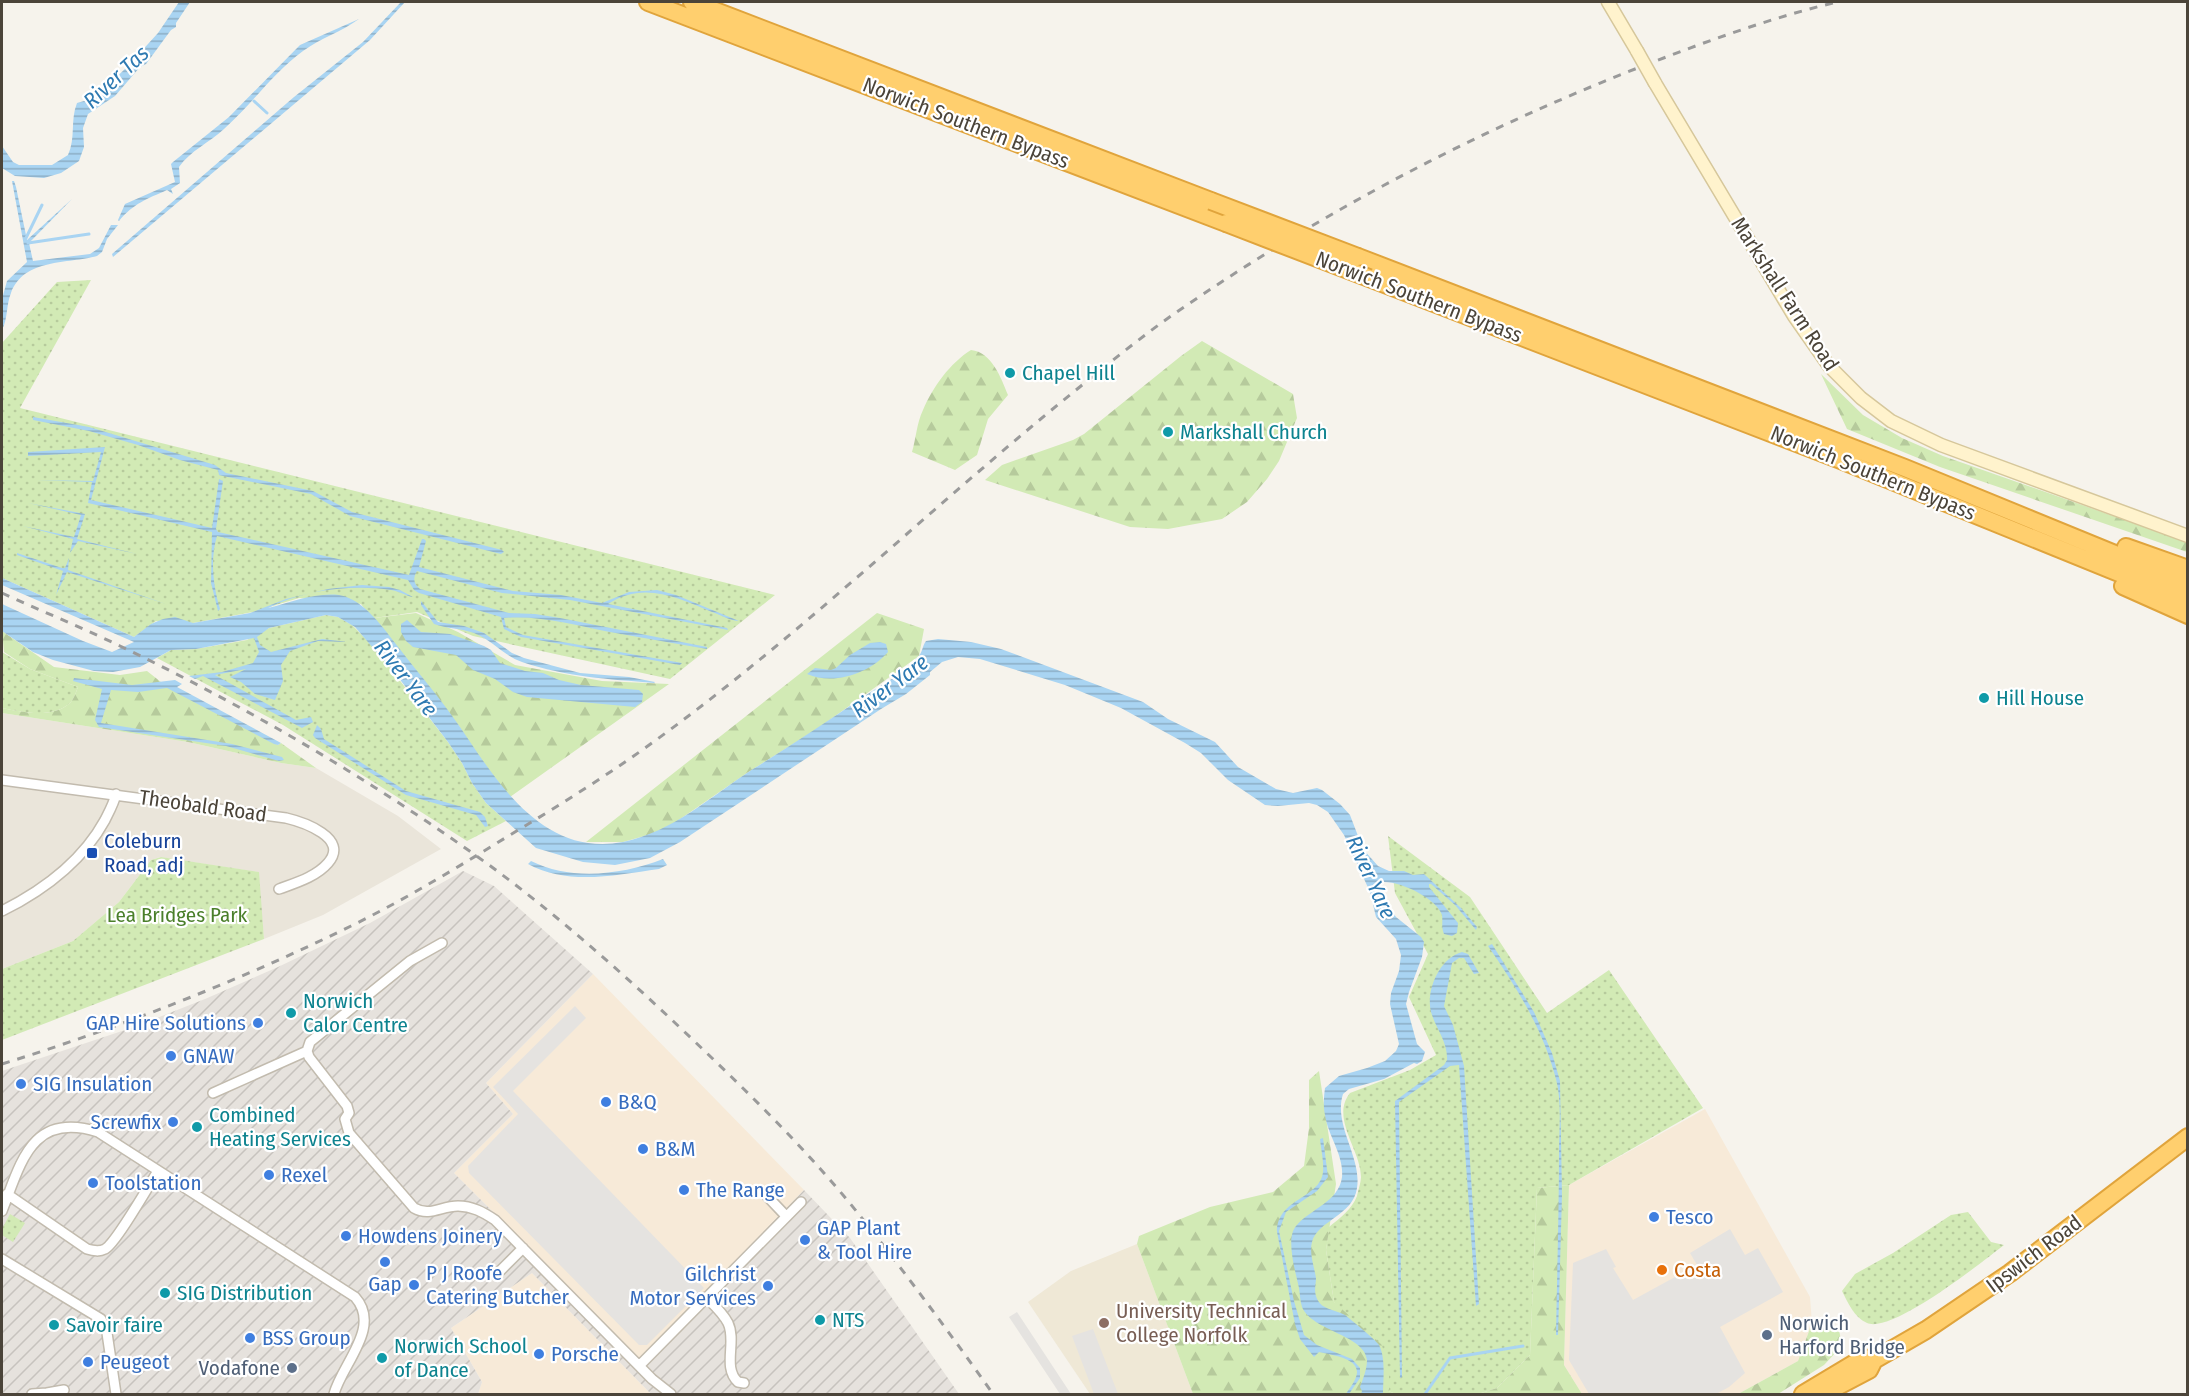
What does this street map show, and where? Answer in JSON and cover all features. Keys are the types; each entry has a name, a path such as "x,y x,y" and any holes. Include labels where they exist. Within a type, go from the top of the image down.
{"highway":[{"name":"Norwich Southern Bypass","path":"648,2 1838,459 2187,602"},
{"name":"Norwich Southern Bypass","path":"692,2 1905,468 2187,584"},
{"path":"1838,459 2187,615"},
{"path":"1905,468 2187,569"},
{"name":"Ipswich Road","path":"1823,1395 1869,1370 1874,1360 1926,1330 2010,1273 2187,1137"},
{"name":"Ipswich Road","path":"1803,1395 1863,1358 1874,1360"}],"street":[{"name":"Markshall Farm Road","path":"1608,2 1794,316 1829,366 1861,398 1891,421 1941,445 2187,536"},
{"name":"Theobald Road","path":"2,780 286,818 313,826 326,834 331,842 333,856 318,871 292,889 279,889"},
{"path":"2,911 38,891 84,852 100,828 116,794"},
{"path":"442,943 410,961 310,1042 307,1051 312,1064 347,1106 349,1113 345,1119 350,1132 414,1208 423,1213 457,1206 480,1211 495,1220 652,1379 671,1395"},
{"path":"213,1093 307,1051"},
{"path":"2,1210 21,1160 29,1147 40,1138 64,1128 76,1127 98,1132 344,1290 361,1304 366,1322 362,1335 336,1383 334,1395"},
{"path":"7,1194 87,1249 103,1250 114,1239 158,1171"},
{"path":"766,1195 786,1216"},
{"path":"639,1366 801,1202"},
{"path":"499,1272 523,1248"},
{"path":"2,1259 101,1319 107,1334 116,1395"},
{"path":"706,1297 728,1324 732,1337 730,1365 732,1376 738,1382 744,1383"},
{"path":"652,1379 663,1395"},
{"path":"32,1395 64,1390"}],"shaded area":[{"path":"2,713 188,742 281,763 316,768 398,816 441,849 323,915 264,939 258,872 160,857 151,860 119,902 73,941 2,969"},
{"path":"463,871 494,886 593,974 486,1083 513,1114 454,1173 640,1359 804,1190 850,1238 959,1394 651,1394 532,1273 451,1328 482,1382 478,1394 2,1394 2,1071 134,1027 205,999 370,923"},
{"path":"593,974 804,1190 640,1359 454,1173 513,1114 486,1083"},
{"path":"575,1006 586,1018 513,1091 704,1288 647,1345 639,1345 469,1173 468,1166 518,1114 493,1087"},
{"path":"1705,1109 1810,1297 1812,1323 1798,1361 1738,1394 1582,1394 1564,1365 1569,1185"},
{"path":"1730,1229 1745,1255 1758,1248 1783,1292 1720,1327 1745,1373 1729,1387 1716,1394 1589,1394 1569,1360 1573,1263 1606,1249 1616,1267 1613,1268 1633,1300 1697,1265 1690,1253"},
{"name":"University Technical College Norfolk","path":"1137,1244 1193,1394 1090,1394 1028,1302 1071,1271"},
{"name":"Porsche","path":"532,1273 651,1394 478,1394 482,1382 451,1328"},
{"path":"1017,1312 1071,1394 1060,1394 1009,1317"},
{"path":"1093,1329 1118,1394 1094,1394 1072,1336"}],"green space":[{"path":"91,280 20,408 775,595 670,679 473,636 417,612 374,618 361,604 299,598 253,612 193,623 156,621 134,637 2,578 2,343 57,282"},
{"path":"1202,341 1293,394 1297,418 1279,461 1267,479 1247,502 1222,519 1168,529 1130,527 985,480 1002,465 1084,434"},
{"path":"971,350 985,355 995,367 1008,395 988,419 977,455 955,470 912,452 921,415 932,393 949,369"},
{"path":"1821,374 1863,415 1902,438 1943,456 2187,542 2187,552 1940,467 1847,429"},
{"path":"416,613 458,632 515,665 602,681 669,684 510,797 477,755 459,726 374,618"},
{"path":"877,613 924,629 919,656 817,729 747,773 673,824 655,833 623,842 586,842"},
{"path":"326,615 338,617 352,625 372,645 448,742 486,803 506,821 467,841 283,725 157,658 171,650 196,649 247,640 269,628"},
{"path":"2,631 54,667 120,675 147,671 166,686 278,745 281,743 316,768 281,763 188,742 2,713 2,708 37,713 55,711 70,703 78,687 30,669 4,652"},
{"path":"2,652 30,669 78,687 75,695 63,708 46,713 2,708"},
{"path":"1388,836 1470,897 1547,1013 1609,970 1703,1108 1569,1185 1537,1188 1530,1355 1497,1388 1478,1394 1395,1394 1389,1391 1334,1302 1326,1250 1329,1227 1352,1205 1357,1196 1361,1177 1360,1167 1345,1123 1343,1113 1345,1103 1350,1093 1410,1070 1436,1055 1409,997 1428,954 1395,893"},
{"name":"Lea Bridges Park","path":"161,857 259,872 264,939 2,1040 2,969 73,941 119,902 151,860"},
{"path":"1319,1071 1336,1184 1326,1250 1334,1302 1382,1345 1389,1375 1389,1391 1395,1394 1193,1394 1137,1244 1139,1236 1210,1207 1273,1192 1304,1166 1309,1128 1309,1080"},
{"path":"1569,1185 1564,1365 1582,1394 1478,1394 1497,1388 1530,1355 1537,1188"},
{"path":"1968,1212 1991,1242 2004,1245 1958,1280 1916,1308 1896,1318 1879,1324 1867,1323 1855,1313 1842,1291 1855,1274 1893,1253 1951,1215"},
{"path":"10,1214 25,1223 13,1242 2,1235 2,1229"},
{"path":"1821,1319 1827,1320 1839,1330 1841,1340 1839,1349 1824,1365 1778,1394 1738,1394 1798,1361 1812,1323"}],"water":[{"path":"179,2 190,2 176,23 176,27 171,30 146,64 140,67 115,96 88,114 83,128 84,147 79,161 61,173 44,178 15,176 2,168 2,146 13,162 19,165 52,165 68,155 77,103 91,99 100,93 127,67 158,33"},
{"path":"401,2 405,2 370,40 113,257 112,254 294,97 363,42"},
{"path":"359,19 310,46 292,60 224,129 189,156 179,167 180,183 171,189 173,194 167,190 147,199 118,220 125,204 175,182 171,164 229,117 300,45"},
{"path":"12,181 16,187 27,240 72,199 29,243 33,261 90,254 99,248 111,225 118,225 107,239 102,252 97,256 48,264 36,268 17,282 8,302 2,330 2,299 7,281 27,262"},
{"path":"33,417 89,427 215,465 226,473 313,491 352,512 504,552 501,554 350,516 311,494 219,475 218,470 138,445 89,431 33,420"},
{"path":"105,447 91,500 212,528 219,479 223,481 216,529 218,532 409,575 422,539 424,539 426,541 419,567 513,591 561,595 602,603 629,592 657,590 676,595 739,621 686,601 647,592 621,597 608,604 728,630 570,600 502,593 417,571 415,576 415,583 420,589 509,613 560,618 707,647 707,649 544,619 504,618 506,627 523,635 682,663 680,665 521,637 504,629 501,617 419,593 414,590 408,580 217,536 213,563 214,582 220,609 218,611 211,583 212,532 88,503 92,482 36,480 93,481 101,452 28,456 28,452"},
{"path":"28,503 85,514 77,539 137,554 78,541 70,553 73,539 23,526 74,537 81,515"},
{"path":"17,553 62,568 65,568 69,558 68,570 166,604 67,572 56,595 63,571 17,555"},
{"name":"River Yare","path":"2,578 134,637 151,624 163,619 175,617 193,623 250,613 286,599 328,589 362,585 400,590 413,597 397,591 376,588 345,588 312,593 268,608 303,598 330,594 357,602 387,632 445,706 507,792 546,827 569,838 595,844 623,842 675,822 892,679 918,657 926,641 938,639 971,642 1001,649 1143,702 1168,719 1215,742 1238,767 1276,789 1293,793 1317,788 1322,790 1350,815 1363,849 1378,866 1389,871 1404,871 1413,875 1424,874 1461,908 1477,927 1476,930 1455,905 1431,884 1429,887 1458,923 1457,933 1452,936 1444,934 1442,915 1438,908 1424,896 1394,883 1377,883 1396,917 1424,942 1422,957 1406,1004 1417,1044 1425,1052 1422,1061 1417,1064 1414,1063 1384,1079 1349,1089 1343,1094 1342,1117 1356,1165 1357,1188 1354,1197 1343,1212 1315,1235 1311,1251 1316,1278 1315,1294 1318,1301 1324,1307 1345,1315 1379,1345 1383,1363 1383,1394 1361,1394 1360,1387 1367,1363 1364,1352 1348,1339 1316,1322 1302,1307 1292,1256 1291,1239 1296,1226 1336,1193 1342,1177 1341,1161 1325,1115 1325,1088 1339,1076 1385,1061 1396,1051 1399,1044 1390,1004 1401,955 1396,939 1376,917 1370,892 1344,835 1328,812 1317,805 1309,803 1265,805 1228,780 1201,753 1121,708 1065,685 980,659 958,657 942,662 906,694 680,842 650,858 615,865 583,862 536,848 486,803 448,742 398,677 355,627 338,617 326,615 269,628 257,637 260,645 271,652 322,639 348,642 318,641 290,651 281,665 283,681 275,700 255,694 241,682 230,677 246,669 215,675 296,720 311,717 313,722 302,728 203,676 195,679 189,676 222,672 253,663 259,652 254,638 196,649 171,650 140,667 113,672 94,671 33,652 2,631 2,604 112,652 134,642 2,585"},
{"path":"421,601 438,622 464,626 484,633 512,653 524,658 580,673 629,677 655,682 588,677 522,662 474,633 434,624 421,605"},
{"path":"407,620 421,632 450,634 484,646 491,650 500,663 525,671 543,673 559,680 581,685 639,690 643,694 642,702 635,707 527,697 473,670 456,655 413,647 401,632 401,624"},
{"path":"870,643 886,644 888,652 872,666 862,671 829,679 807,674 815,668 831,670 836,668 850,655"},
{"path":"74,678 132,685 175,680 182,684 177,687 281,743 274,744 167,688 138,692 111,690 101,723 232,744 282,757 284,760 279,761 226,746 99,727 95,720 102,689 73,681"},
{"path":"317,725 324,739 406,791 480,812 485,817 488,826 485,827 476,815 406,795 315,738 313,735"},
{"path":"663,859 667,865 659,869 592,877 560,875 528,864 531,861 563,871 597,874 631,869"},
{"path":"1492,944 1534,1012 1552,1053 1560,1081 1562,1196 1558,1335 1556,1335 1560,1116 1558,1088 1544,1043 1519,993 1488,946"},
{"path":"1462,952 1468,954 1479,973 1474,974 1464,958 1459,958 1452,963 1444,1006 1453,1025 1464,1066 1479,1304 1476,1306 1459,1065 1450,1066 1399,1102 1402,1377 1400,1378 1395,1101 1444,1065 1447,1060 1444,1042 1432,1015 1430,997 1440,969 1446,961"},
{"path":"1323,1138 1328,1177 1317,1191 1286,1212 1279,1231 1304,1335 1317,1345 1352,1359 1360,1368 1360,1378 1349,1394 1346,1394 1356,1377 1355,1366 1345,1358 1338,1356 1319,1352 1314,1357 1300,1339 1277,1232 1284,1212 1315,1188 1320,1181 1323,1160 1320,1139"}],"waterway":[{"path":"254,101 267,113"},
{"path":"26,238 42,205"},
{"path":"28,243 89,234"},
{"path":"1425,1394 1450,1358 1523,1346"}],"railway":[{"path":"2,1064 91,1035 179,1002 309,946 412,894 585,789 687,717 744,673 1020,436 1130,346 1242,269 1355,201 1472,140 1592,86 1721,37 1790,14 1837,2"},
{"path":"2,593 105,639 263,720 401,804 542,905 667,1015 803,1150 881,1243 993,1394"}],"place":[{"name":"Chapel Hill","path":"1010,373"},
{"name":"Markshall Church","path":"1168,432"},
{"name":"Hill House","path":"1984,698"},
{"name":"Coleburn Road, adj","path":"92,853"},
{"name":"Norwich Calor Centre","path":"291,1013"},
{"name":"GAP Hire Solutions","path":"258,1023"},
{"name":"GNAW","path":"171,1056"},
{"name":"SIG Insulation","path":"21,1084"},
{"name":"B&Q","path":"606,1102"},
{"name":"Screwfix","path":"173,1122"},
{"name":"Combined Heating Services","path":"197,1127"},
{"name":"B&M","path":"643,1149"},
{"name":"Rexel","path":"269,1175"},
{"name":"Toolstation","path":"93,1183"},
{"name":"The Range","path":"684,1190"},
{"name":"Tesco","path":"1654,1217"},
{"name":"Howdens Joinery","path":"346,1236"},
{"name":"GAP Plant & Tool Hire","path":"805,1240"},
{"name":"Gap","path":"385,1262"},
{"name":"Costa","path":"1662,1270"},
{"name":"P J Roofe Catering Butcher","path":"414,1285"},
{"name":"Gilchrist Motor Services","path":"768,1286"},
{"name":"SIG Distribution","path":"165,1293"},
{"name":"NTS","path":"820,1320"},
{"name":"University Technical College Norfolk","path":"1104,1323"},
{"name":"Savoir faire","path":"54,1325"},
{"name":"Norwich Harford Bridge","path":"1767,1335"},
{"name":"BSS Group","path":"250,1338"},
{"name":"Porsche","path":"539,1354"},
{"name":"Norwich School of Dance","path":"382,1358"},
{"name":"Peugeot","path":"88,1362"},
{"name":"Vodafone","path":"292,1368"}],"water label":[{"name":"River Tas","path":"116,77"}]}
